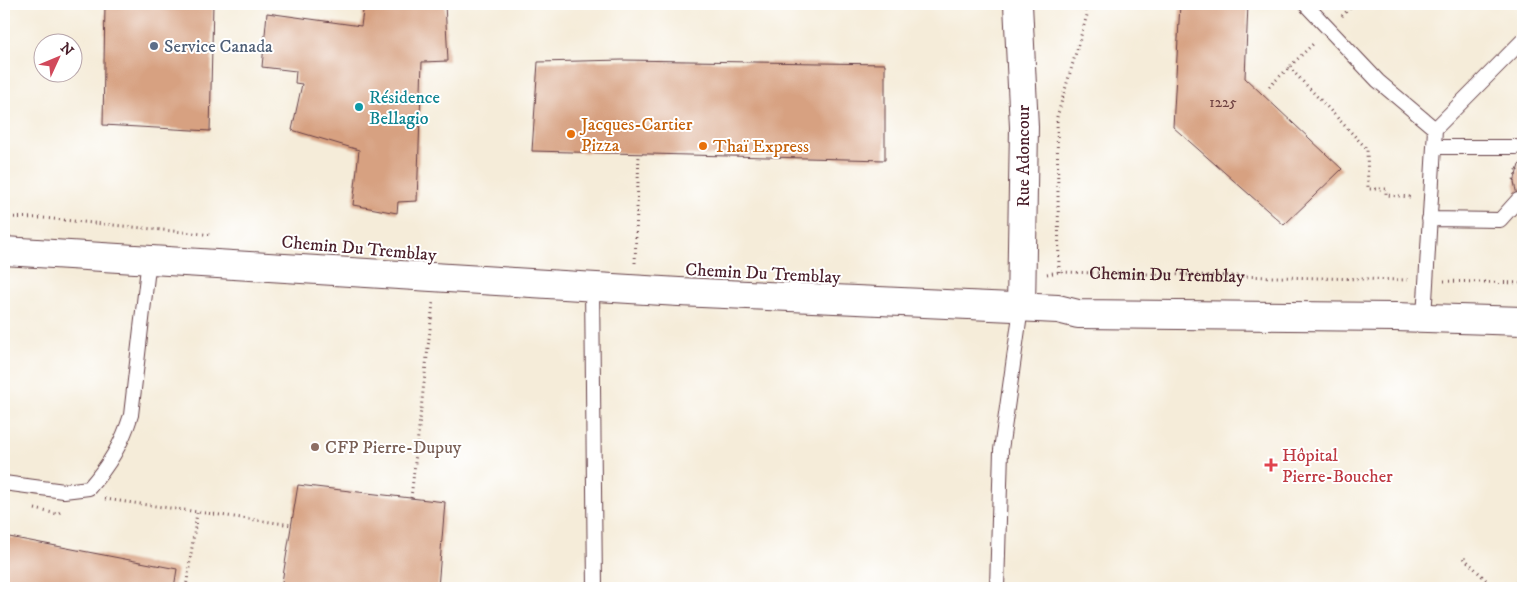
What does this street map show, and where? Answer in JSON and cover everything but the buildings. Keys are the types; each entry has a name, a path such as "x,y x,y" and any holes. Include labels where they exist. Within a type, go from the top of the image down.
{"street":[{"name":"Rue Adoncour","path":"1018,4 1024,127 1023,278 1021,308"},
{"name":"Chemin Du Tremblay","path":"4,251 634,289 1058,309 1078,314 1523,321"}],"lane":[{"path":"1305,4 1378,82 1435,129"},
{"path":"1424,318 1435,129 1523,40"},
{"path":"1434,147 1516,147"},
{"path":"1429,219 1500,220 1518,200"},
{"path":"4,483 64,491 89,488 109,465 124,439 131,415 149,259"},
{"path":"592,286 595,360 595,588"},
{"path":"997,588 1001,450 1021,308"}],"path":[{"name":"Rue Adoncour","path":"1058,272 1058,117 1087,15 1084,4"},
{"path":"1269,87 1354,4"},
{"path":"1289,67 1367,149 1368,189 1386,189 1386,195 1418,197"},
{"path":"1516,147 1519,165 1514,182 1518,200"},
{"path":"634,289 639,155"},
{"path":"4,217 43,218 216,235"},
{"name":"Chemin Du Tremblay","path":"1023,278 1058,272 1523,284"},
{"path":"411,498 436,276"},
{"path":"101,498 292,525"},
{"path":"30,508 56,514 65,510"},
{"path":"186,588 197,513"},
{"path":"1464,558 1494,588"}],"place":[{"name":"Service Canada","path":"154,46"},
{"name":"Résidence Bellagio","path":"359,107"},
{"name":"Jacques-Cartier Pizza","path":"571,134"},
{"name":"Thaï Express","path":"703,146"},
{"name":"CFP Pierre-Dupuy","path":"315,447"},
{"name":"Hôpital Pierre-Boucher","path":"1271,465"}]}
